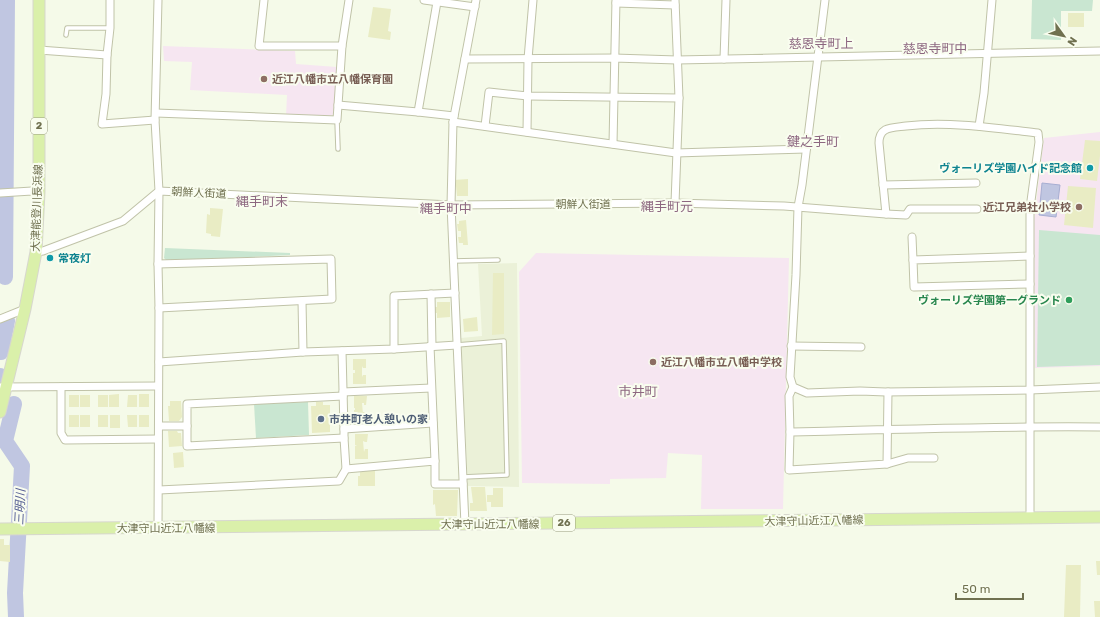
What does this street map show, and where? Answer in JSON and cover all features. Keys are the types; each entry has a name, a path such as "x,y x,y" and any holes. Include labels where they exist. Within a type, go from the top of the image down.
{"main road":[{"name":"大津能登川長浜線","path":"0,412 3,387 25,309 36,252 39,192 39,0"},
{"name":"大津守山近江八幡線","path":"0,529 465,525 1100,516"}],"street":[{"path":"110,0 106,94 102,124 156,117 337,120 342,46 349,0"},
{"name":"朝鮮人街道","path":"158,0 156,117 159,191"},
{"path":"264,0 259,46 342,46"},
{"path":"424,0 437,2 475,3 453,119 451,205 465,525"},
{"path":"526,132 528,59 533,0"},
{"path":"724,59 726,0"},
{"path":"825,0 798,207 790,377 793,387 789,396 789,470 887,464 908,458 934,458"},
{"path":"979,126 984,93 992,0"},
{"path":"614,144 614,58 616,1 675,3 679,98 675,203"},
{"path":"418,112 437,2"},
{"path":"39,50 107,55"},
{"path":"465,59 614,58 677,60 1100,51"},
{"path":"485,126 489,92 528,96 679,98"},
{"path":"338,105 418,112 485,126 676,152 806,149"},
{"path":"886,214 879,143 879,136 883,131 890,128 917,125 979,126 1038,132 1039,142 1030,208 1030,518"},
{"path":"883,185 976,183"},
{"path":"158,528 159,191"},
{"name":"朝鮮人街道","path":"36,252 43,251 123,221 159,191 451,205 675,203 798,207 906,215 910,209 977,209"},
{"path":"1,193 39,192"},
{"path":"912,237 914,287 1030,284"},
{"path":"913,260 1030,256"},
{"path":"158,264 331,259 332,299 159,308"},
{"path":"394,349 394,296 455,293"},
{"path":"431,294 435,484 463,481"},
{"path":"302,301 303,352"},
{"path":"2,318 25,309"},
{"path":"159,362 303,352 394,349 457,344"},
{"path":"791,346 861,347"},
{"path":"159,490 339,481 346,469 342,351"},
{"path":"3,387 158,386"},
{"path":"61,387 61,433 65,440 158,439"},
{"path":"793,387 806,393 860,391 1030,390 1100,387"},
{"path":"344,438 187,446 187,404 432,388"},
{"path":"887,464 888,392"},
{"path":"344,429 433,422"},
{"path":"159,426 187,426"},
{"path":"790,432 1030,426 1100,427"},
{"path":"346,469 435,460"}],"lane":[{"path":"66,35 67,28 110,28"},
{"path":"337,120 338,149"},
{"path":"453,261 498,260"},
{"path":"457,344 504,342 507,475 463,481"}],"shaded area":[{"path":"1032,0 1093,0 1092,11 1061,11 1061,40 1031,39"},
{"name":"近江八幡市立八幡保育園","path":"163,46 295,51 296,64 337,67 335,113 329,117 286,116 287,95 190,90 192,62 164,61"},
{"path":"1100,132 1100,366 1035,368 1034,219 1044,138"},
{"name":"ヴォーリズ学園第一グランド","path":"1039,230 1100,235 1100,365 1037,367"},
{"path":"165,248 290,253 290,255 167,261 164,258"},
{"name":"近江八幡市立八幡中学校","path":"536,253 789,258 783,509 701,509 702,455 668,453 666,478 610,479 610,484 522,483 519,272"},
{"path":"517,263 519,487 468,486 461,338 482,336 478,264"},
{"path":"308,402 309,435 256,438 254,404"}],"water":[{"path":"1042,183 1060,185 1056,217 1039,215"}],"building":[{"path":"373,7 391,9 388,31 391,32 390,40 368,37"},
{"path":"1068,13 1084,13 1084,27 1068,27"},
{"name":"ヴォーリズ学園ハイド記念館","path":"1085,140 1100,141 1097,181 1080,179"},
{"path":"468,179 468,196 457,196 454,180"},
{"path":"1068,186 1096,188 1093,228 1064,225"},
{"path":"210,208 223,209 220,237 211,236 211,234 206,233 207,214 210,215"},
{"path":"466,220 468,245 463,245 463,243 459,243 458,237 461,237 461,231 458,231 457,224 459,224 459,221"},
{"path":"493,273 504,273 504,334 492,335"},
{"path":"437,302 450,302 450,317 437,318 437,313 435,313 434,307 437,307"},
{"path":"477,317 478,331 464,332 463,319"},
{"path":"353,359 366,359 366,368 363,368 362,366 362,377 363,375 366,375 366,384 353,384 353,373 355,373 355,370 353,370"},
{"path":"119,394 119,407 109,407 109,395"},
{"path":"139,394 149,394 149,407 139,407"},
{"path":"69,395 79,395 79,407 69,407"},
{"path":"80,395 90,395 90,407 80,407"},
{"path":"98,395 108,395 108,407 98,407"},
{"path":"128,395 137,395 137,407 127,407"},
{"path":"354,396 367,396 366,405 362,403 363,414 363,412 366,412 367,421 354,422"},
{"path":"170,401 181,401 182,417 179,421 169,421 168,406 170,406"},
{"name":"市井町老人憩いの家","path":"316,402 323,402 323,405 330,405 330,432 312,433 311,406 316,406"},
{"path":"69,415 79,415 79,427 69,427"},
{"path":"80,415 90,415 90,427 80,427"},
{"path":"98,415 108,415 108,427 98,427"},
{"path":"110,415 120,415 120,428 110,428"},
{"path":"127,415 137,415 137,427 128,427"},
{"path":"139,415 149,415 149,427 139,427"},
{"path":"168,431 177,431 178,433 181,433 182,446 169,447"},
{"path":"355,434 368,434 367,442 363,441 364,452 365,449 368,449 368,459 355,459 355,446 357,445 355,445"},
{"path":"183,452 184,467 174,468 173,453"},
{"path":"375,469 375,486 358,486 358,476 360,476 360,470"},
{"path":"471,487 485,487 487,511 470,511 470,503 473,503"},
{"path":"493,488 503,488 503,507 491,507 491,502 487,502 487,495 493,495"},
{"path":"433,490 458,490 457,516 436,516 435,504 433,505"},
{"path":"0,539 4,539 4,545 10,545 10,562 0,561"},
{"path":"1096,561 1100,561 1100,575 1097,575"},
{"path":"1066,565 1081,565 1080,617 1064,617"},
{"path":"1094,601 1100,601 1100,617 1095,617"}],"waterway":[{"name":"三明川","path":"5,277 7,0"},
{"name":"三明川","path":"1,352 7,321"},
{"name":"三明川","path":"0,376 1,381"},
{"name":"三明川","path":"14,404 5,441 22,466 15,593 16,617"}],"place":[{"name":"近江八幡市立八幡保育園","path":"264,79"},
{"name":"ヴォーリズ学園ハイド記念館","path":"1090,168"},
{"name":"近江兄弟社小学校","path":"1079,207"},
{"name":"常夜灯","path":"50,258"},
{"name":"ヴォーリズ学園第一グランド","path":"1069,300"},
{"name":"近江八幡市立八幡中学校","path":"653,362"},
{"name":"市井町老人憩いの家","path":"321,419"}],"district":[{"name":"慈恩寺町上","path":"821,43"},
{"name":"慈恩寺町中","path":"935,48"},
{"name":"鍵之手町","path":"813,141"},
{"name":"縄手町末","path":"262,201"},
{"name":"縄手町元","path":"667,206"},
{"name":"縄手町中","path":"446,208"},
{"name":"市井町","path":"638,391"}]}
